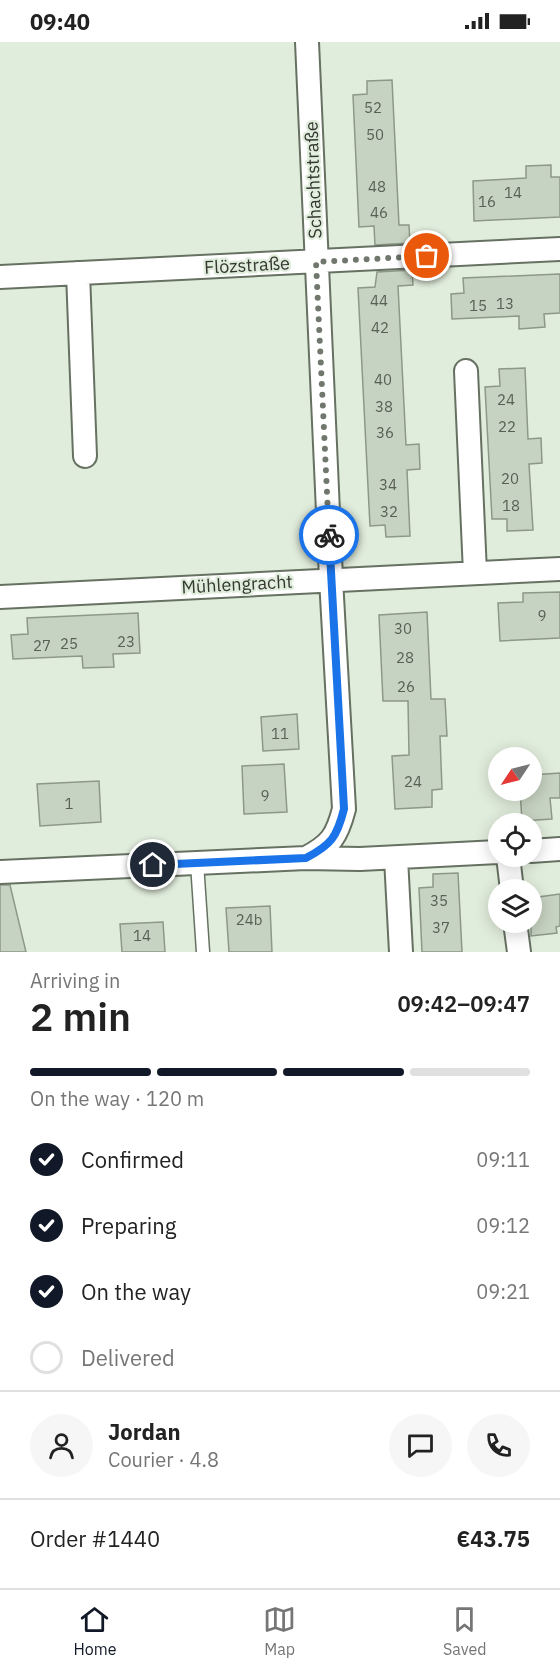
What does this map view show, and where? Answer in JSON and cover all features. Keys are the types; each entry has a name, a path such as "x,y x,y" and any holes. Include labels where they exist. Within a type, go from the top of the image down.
{"street":[{"name":"Schachtstraße","path":"306,858 323,849 338,833 344,809 331,579 307,42"},
{"name":"Flözstraße","path":"0,277 560,249"},
{"path":"78,273 85,456"},
{"path":"466,371 475,573"},
{"name":"Mühlengracht","path":"0,597 560,569"},
{"path":"542,850 560,849"},
{"path":"0,872 306,858 396,858 488,853"},
{"path":"396,858 401,952"},
{"path":"516,933 519,952"}],"lane":[{"path":"197,863 203,952"}],"building":[{"path":"392,80 399,225 409,225 410,243 375,245 374,226 359,227 353,95 367,94 367,81"},
{"path":"551,165 551,177 560,177 560,217 474,221 473,181 526,178 526,166"},
{"path":"412,270 413,285 398,286 406,445 419,444 420,469 407,470 410,536 386,537 385,525 370,526 358,288 375,287 377,272"},
{"path":"560,274 560,313 544,314 545,327 519,329 519,316 452,319 451,294 464,293 463,278"},
{"path":"525,368 528,439 541,438 542,463 529,464 533,530 507,531 507,519 492,519 485,387 500,386 499,369"},
{"path":"560,592 560,638 500,641 498,603 523,602 523,593"},
{"path":"427,612 431,699 445,699 447,736 440,736 442,789 432,790 432,807 395,809 392,756 409,755 408,701 383,701 379,615"},
{"path":"138,613 140,653 113,654 114,667 83,668 82,656 13,659 11,635 28,634 27,618"},
{"path":"297,714 299,749 263,751 261,717"},
{"path":"284,764 287,812 244,814 242,766"},
{"path":"560,773 560,798 550,798 552,819 542,820 542,813 521,813 521,801 542,801 542,774"},
{"path":"99,781 101,822 40,826 37,784"},
{"path":"458,873 462,952 422,952 419,888 433,887 433,874"},
{"path":"0,885 10,885 26,952 0,952"},
{"path":"560,894 560,926 556,927 557,933 531,936 531,933 542,933 542,896"},
{"path":"270,906 272,952 229,952 226,908"},
{"path":"163,922 165,952 122,952 120,924"}],"way so far":[{"path":"329,535 316,262 427,256"}],"route":[{"path":"153,865 306,858 323,849 338,833 344,809 329,535"}]}
